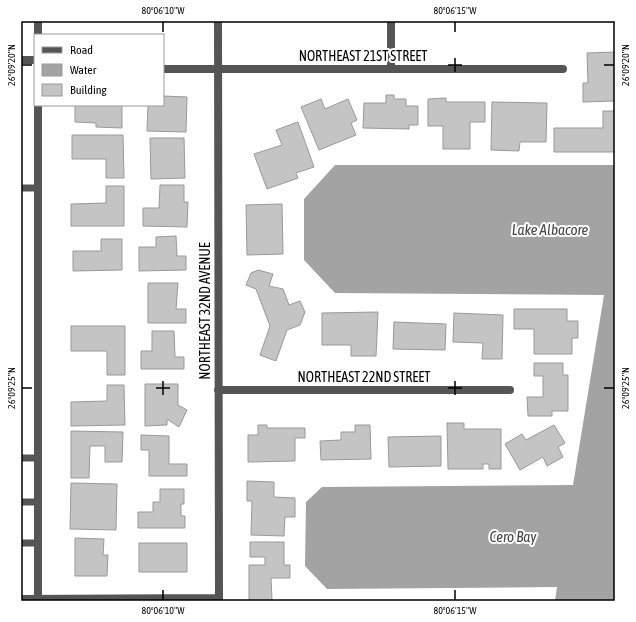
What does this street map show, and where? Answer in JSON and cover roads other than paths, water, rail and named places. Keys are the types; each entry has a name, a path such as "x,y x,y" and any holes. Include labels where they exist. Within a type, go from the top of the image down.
{"street":[{"path":"38,21 38,34"},
{"name":"NORTHEAST 32ND AVENUE","path":"218,21 219,600"},
{"path":"391,21 391,69"},
{"path":"21,60 34,60"},
{"name":"NORTHEAST 21ST STREET","path":"164,69 563,69"},
{"path":"38,106 38,600"},
{"name":"NORTHEAST 22ND STREET","path":"218,390 510,390"},
{"path":"21,599 219,600"}],"lane":[{"path":"21,188 38,188"},
{"path":"21,458 38,458"},
{"path":"21,502 38,502"},
{"path":"21,543 38,543"}],"water":[{"path":"335,165 615,165 615,601 555,601 557,587 327,589 305,566 306,502 322,487 573,485 604,295 335,293 304,260 304,199"}],"water label":[{"name":"Lake Albacore","path":"550,229"},
{"name":"Cero Bay","path":"513,536"}]}
